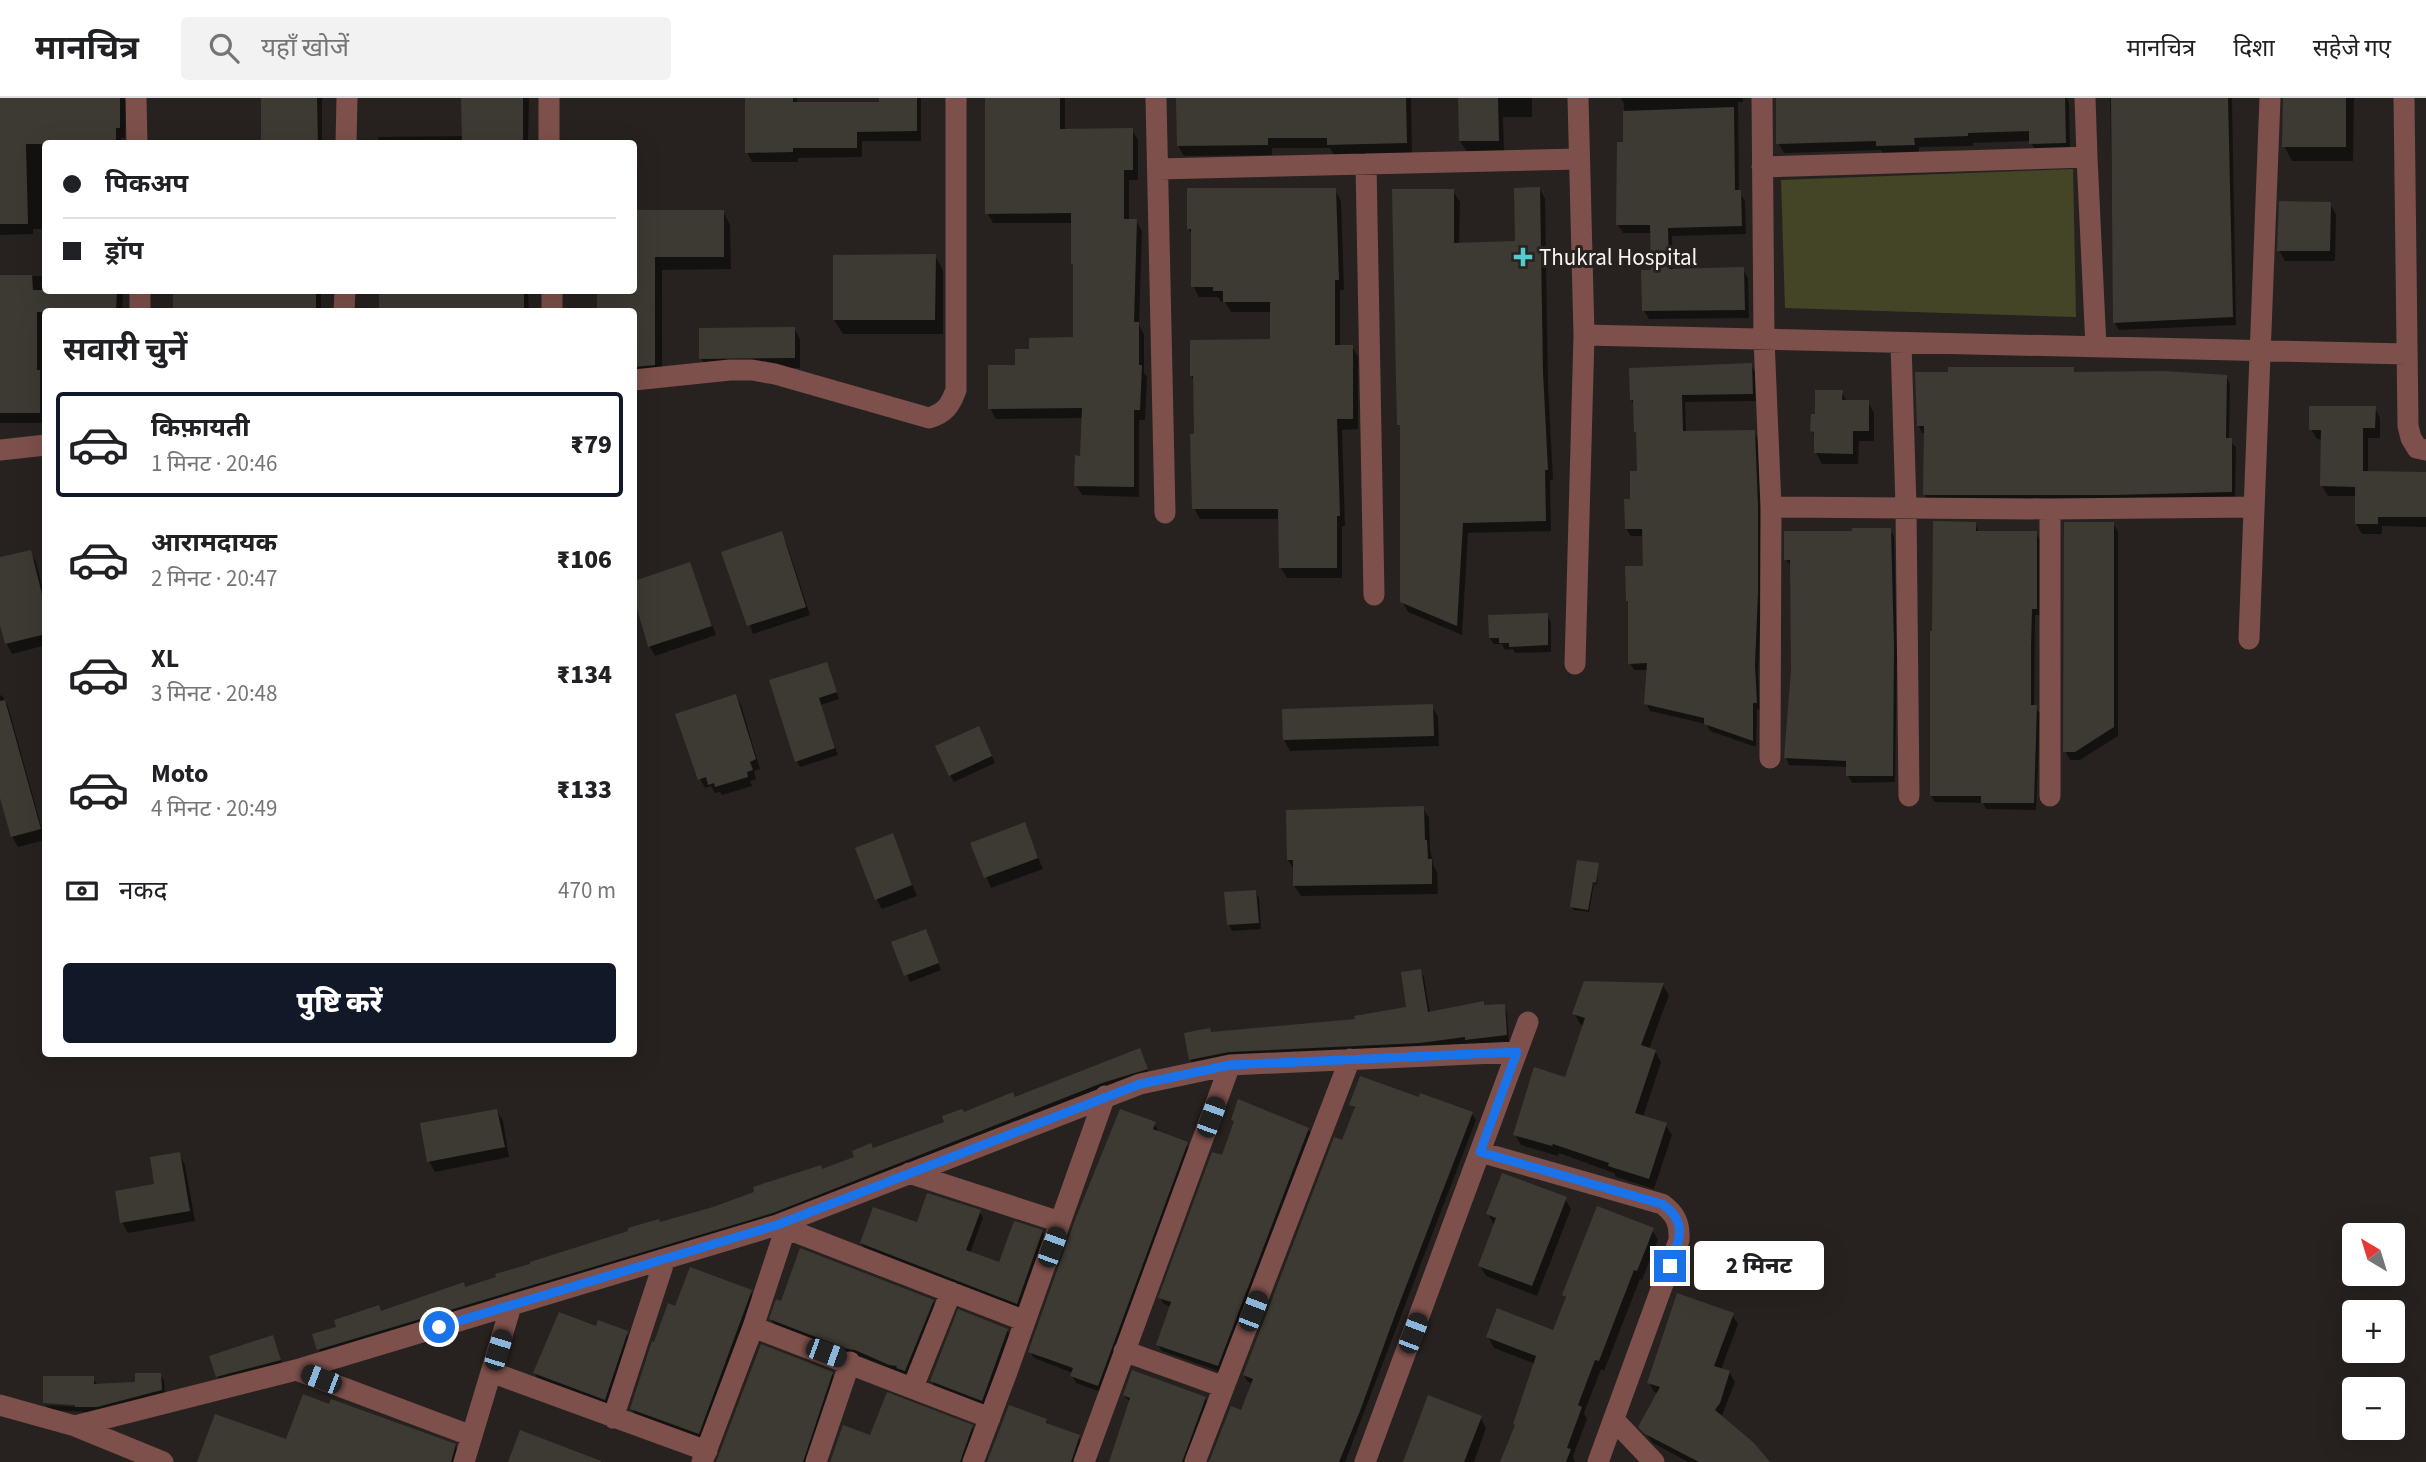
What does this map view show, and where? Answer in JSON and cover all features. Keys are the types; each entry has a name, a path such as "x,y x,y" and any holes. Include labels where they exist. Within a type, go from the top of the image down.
{"street":[{"path":"136,98 137,140"},
{"path":"346,140 347,98"},
{"path":"548,98 549,140"},
{"path":"637,380 752,370 775,374 929,418 943,414 956,390 956,98"},
{"path":"1156,98 1165,513"},
{"path":"1575,664 1584,335 1578,98"},
{"path":"1762,98 1764,339 1771,507 1770,758"},
{"path":"2085,98 2096,347"},
{"path":"2249,639 2270,98"},
{"path":"2404,98 2408,426 2417,448 2426,450"},
{"path":"1762,167 2087,158"},
{"path":"1158,169 1579,159"},
{"path":"1366,164 1374,596"},
{"path":"1584,335 2407,354"},
{"path":"1901,343 1906,507 1909,796"},
{"path":"0,450 42,445"},
{"path":"1771,507 2254,507"},
{"path":"2050,509 2050,796"},
{"path":"1365,1462 1528,1022"},
{"path":"75,1426 296,1370 781,1226 909,1172 1140,1084 1230,1065 1517,1052"},
{"path":"1195,1462 1350,1059"},
{"path":"1084,1462 1230,1065"},
{"path":"973,1462 1105,1096"},
{"path":"1480,1152 1662,1204 1670,1210 1680,1226 1679,1240 1598,1462"},
{"path":"909,1172 1060,1222"},
{"path":"781,1226 1025,1321"},
{"path":"491,1373 613,1418 704,1456 753,1326 781,1226"},
{"path":"613,1418 665,1259"},
{"path":"913,1387 951,1292"},
{"path":"464,1462 511,1306"},
{"path":"753,1326 990,1418"},
{"path":"1124,1351 1224,1387"},
{"path":"820,1461 850,1362"},
{"path":"296,1370 472,1436"},
{"path":"0,1405 75,1426 163,1462"},
{"path":"1614,1420 1654,1462"}],"green space":[{"path":"2073,169 2076,317 1785,308 1781,180"}],"building":[{"path":"0,98 120,98 120,128 116,128 116,140 42,140 42,144 26,144 28,224 0,224"},
{"path":"261,98 317,98 318,140 261,140"},
{"path":"461,98 523,98 523,140 462,140"},
{"path":"745,98 793,98 793,102 879,102 879,98 917,98 917,131 857,132 857,148 793,148 793,152 745,153"},
{"path":"985,98 1060,98 1060,129 1133,128 1133,170 1124,170 1124,219 1137,219 1134,322 1139,322 1139,365 1142,365 1140,410 1134,410 1134,487 1074,486 1075,455 1080,456 1082,408 988,409 988,365 1015,365 1015,349 1029,349 1029,338 1073,337 1073,264 1071,213 985,214"},
{"path":"1176,98 1406,98 1407,143 1327,145 1327,138 1268,138 1268,145 1177,146"},
{"path":"1458,98 1498,98 1499,141 1459,141"},
{"path":"1776,98 2065,98 2066,143 2029,144 2029,131 1914,138 1915,145 1876,146 1876,141 1776,144"},
{"path":"2111,98 2228,98 2233,317 2113,323"},
{"path":"2283,98 2346,98 2346,147 2282,147"},
{"path":"1734,107 1735,190 1741,190 1742,226 1668,228 1669,269 1744,267 1745,310 1642,311 1641,270 1651,270 1650,225 1616,225 1617,142 1623,142 1623,111"},
{"path":"1540,187 1543,372 1548,470 1545,470 1546,521 1463,523 1457,626 1400,602 1400,425 1397,425 1392,189 1454,189 1454,243 1515,241 1514,188"},
{"path":"1187,188 1336,188 1339,280 1335,280 1335,345 1353,345 1353,419 1337,419 1340,516 1337,516 1337,568 1279,568 1278,509 1192,509 1190,434 1194,434 1190,340 1270,339 1270,302 1223,302 1223,291 1213,291 1213,287 1191,287 1191,229 1187,229"},
{"path":"2279,201 2331,202 2330,251 2277,251"},
{"path":"637,210 724,210 724,257 655,257 655,365 637,367 637,308 597,308 597,294 637,294"},
{"path":"936,254 935,320 833,320 833,255"},
{"path":"0,275 32,275 33,290 42,290 42,294 117,294 116,308 42,308 42,312 37,312 40,413 0,413"},
{"path":"173,294 316,294 316,308 173,308"},
{"path":"379,294 524,294 524,308 379,308"},
{"path":"795,327 795,358 699,359 699,328"},
{"path":"1752,363 1753,394 1682,395 1683,431 1755,430 1758,593 1755,665 1757,703 1753,703 1753,741 1704,724 1704,718 1644,704 1647,663 1628,664 1625,566 1643,566 1642,529 1625,529 1624,499 1630,499 1630,471 1637,471 1629,368"},
{"path":"1948,367 2074,367 2074,372 2164,371 2227,375 2226,438 2232,438 2232,492 1923,495 1924,426 1917,426 1915,372 1948,372"},
{"path":"1815,390 1843,390 1842,400 1869,400 1869,431 1853,431 1853,454 1814,453 1814,432 1810,431 1811,414 1815,414"},
{"path":"2309,406 2376,406 2375,428 2363,428 2363,471 2426,472 2426,517 2378,517 2378,524 2355,524 2355,487 2320,486 2321,430 2309,430"},
{"path":"1933,521 1976,522 1976,531 2037,531 2037,609 2032,609 2031,647 2031,705 2037,705 2034,803 1981,803 1981,796 1930,796"},
{"path":"2064,522 2114,522 2114,727 2075,752 2063,752"},
{"path":"1852,528 1891,528 1893,776 1846,776 1846,761 1784,758 1791,671 1790,560 1784,560 1784,531 1852,531"},
{"path":"782,531 806,607 747,626 721,552"},
{"path":"31,550 42,594 42,635 5,644 0,625 0,557"},
{"path":"690,562 712,626 648,647 637,608 637,580"},
{"path":"1548,613 1548,645 1509,647 1509,643 1499,643 1499,638 1489,638 1488,615"},
{"path":"827,662 837,692 819,698 835,748 795,762 769,680"},
{"path":"736,694 756,759 750,762 753,770 747,772 748,777 715,787 714,783 708,785 706,777 698,780 675,714"},
{"path":"5,700 41,829 11,837 0,798 0,701"},
{"path":"1433,704 1434,736 1283,740 1282,709"},
{"path":"979,726 992,756 949,776 935,746"},
{"path":"1424,806 1425,840 1428,859 1432,859 1432,884 1293,886 1293,860 1287,860 1286,810"},
{"path":"1025,822 1038,858 984,878 970,843"},
{"path":"893,833 912,885 875,900 855,848"},
{"path":"1577,860 1599,863 1588,910 1570,907"},
{"path":"1256,890 1259,923 1227,925 1224,892"},
{"path":"926,929 939,963 904,976 891,942"},
{"path":"1421,969 1428,1012 1484,1001 1484,1005 1505,1004 1507,1035 1420,1043 1229,1052 1189,1060 1184,1033 1210,1028 1211,1032 1355,1019 1354,1016 1406,1007 1401,972"},
{"path":"1584,981 1664,983 1641,1045 1656,1050 1635,1113 1667,1123 1649,1179 1553,1144 1552,1146 1513,1135 1534,1067 1565,1077 1585,1018 1572,1014"},
{"path":"1140,1048 1148,1069 1102,1083 773,1213 317,1350 312,1334 336,1327 334,1320 379,1305 381,1311 464,1282 465,1287 496,1277 495,1274 628,1231 628,1228 713,1207 754,1192 753,1187 821,1165 822,1169 854,1157 852,1151 871,1143 873,1148 944,1122 942,1116 962,1109 964,1112 1013,1092 1015,1097"},
{"path":"1360,1076 1473,1112 1360,1411 1339,1462 1209,1462 1231,1406 1241,1410 1253,1379 1243,1375 1334,1137 1342,1140 1355,1107 1349,1105"},
{"path":"1238,1099 1309,1128 1218,1366 1156,1345 1171,1302 1158,1298 1212,1152 1222,1155 1234,1121 1231,1120"},
{"path":"497,1109 505,1147 427,1162 420,1123"},
{"path":"1120,1109 1156,1122 1153,1129 1188,1142 1098,1386 1070,1376 1073,1368 1028,1352 1075,1220"},
{"path":"180,1152 190,1211 120,1223 115,1191 154,1184 150,1157"},
{"path":"1502,1173 1567,1197 1532,1286 1478,1266 1496,1218 1486,1214"},
{"path":"927,1193 981,1210 966,1250 999,1262 1014,1221 1043,1230 1017,1304 860,1243 873,1207 917,1222"},
{"path":"1597,1206 1654,1228 1637,1271 1634,1270 1599,1361 1595,1360 1578,1405 1582,1407 1567,1448 1571,1449 1566,1462 1500,1462 1515,1425 1513,1424 1536,1356 1486,1337 1497,1308 1553,1330 1566,1297 1562,1295"},
{"path":"800,1248 934,1300 905,1371 769,1319 776,1299 781,1301"},
{"path":"690,1267 752,1290 699,1434 630,1409 652,1341 654,1342 668,1303 675,1306"},
{"path":"1677,1293 1734,1313 1714,1366 1730,1371 1720,1403 1715,1410 1754,1443 1770,1462 1699,1462 1645,1434 1638,1427 1660,1387 1647,1383"},
{"path":"958,1309 1008,1329 982,1401 930,1381"},
{"path":"559,1312 596,1326 598,1320 628,1331 605,1400 533,1373"},
{"path":"273,1335 281,1360 216,1377 209,1356"},
{"path":"761,1344 833,1372 803,1462 716,1462"},
{"path":"1132,1370 1206,1397 1182,1462 1109,1462 1130,1398 1123,1395"},
{"path":"135,1373 161,1373 162,1390 97,1407 43,1403 43,1376 94,1376 94,1384 135,1382"},
{"path":"887,1392 973,1425 960,1462 830,1462 843,1425 870,1435"},
{"path":"303,1394 329,1404 331,1399 456,1444 451,1462 197,1462 215,1414 286,1439"},
{"path":"1428,1395 1482,1416 1464,1462 1403,1462"},
{"path":"1009,1405 1047,1419 1046,1423 1080,1435 1071,1462 987,1462"},
{"path":"520,1430 601,1461 601,1462 508,1462"}],"place":[{"name":"Thukral Hospital","path":"1523,257"}],"route":[{"path":"439,1327 777,1225 1140,1084 1230,1065 1350,1059 1517,1052 1480,1152 1662,1204 1670,1210 1680,1226 1679,1240 1670,1266"}]}
